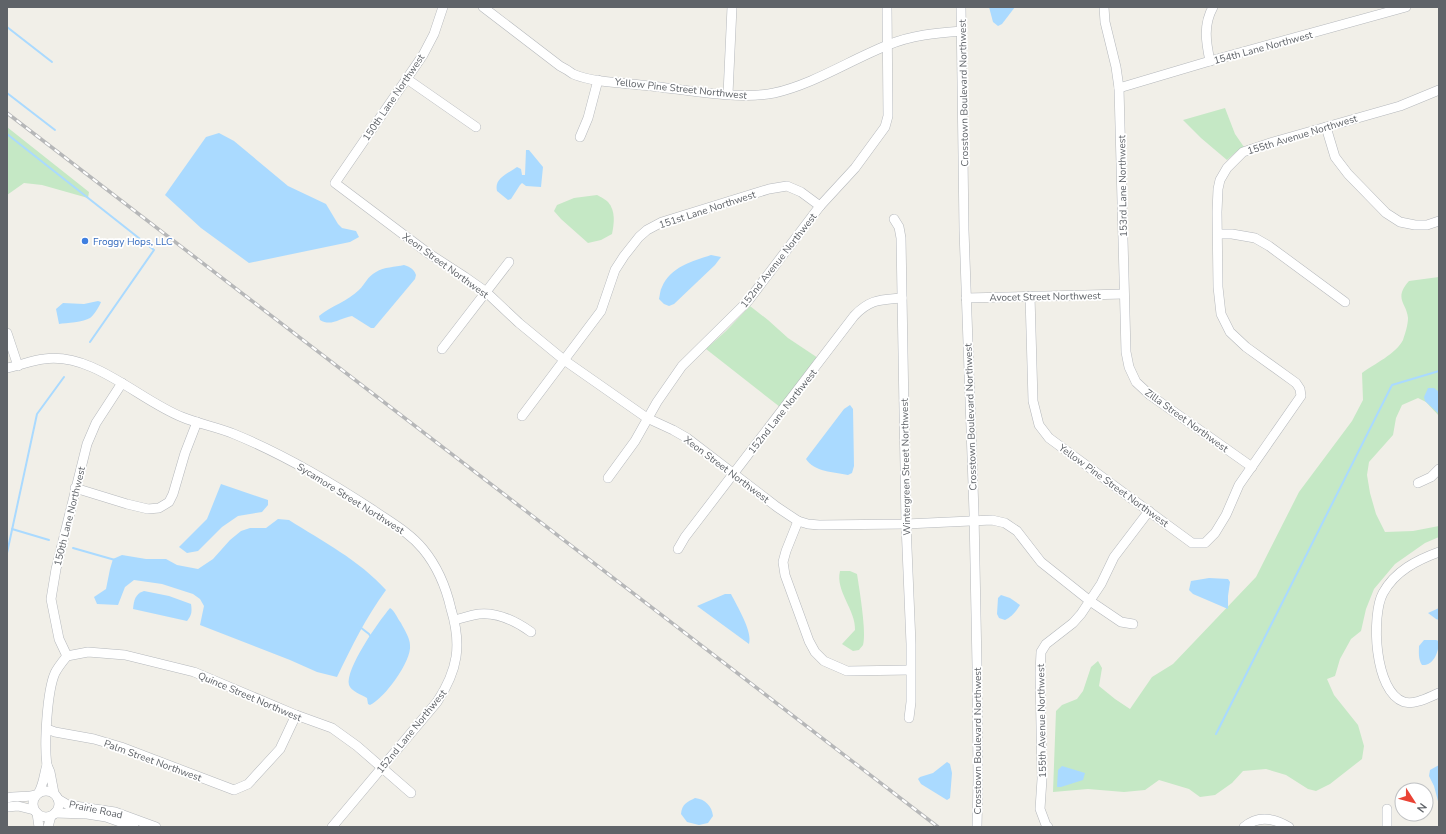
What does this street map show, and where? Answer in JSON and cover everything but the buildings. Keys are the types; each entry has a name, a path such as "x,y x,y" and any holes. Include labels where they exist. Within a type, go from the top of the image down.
{"street":[{"name":"150th Lane Northwest","path":"335,183 407,79 434,34 444,7"},
{"name":"Yellow Pine Street Northwest","path":"482,7 560,66 574,74 598,80 759,96 793,87 888,44 925,34 962,31"},
{"path":"728,94 732,7"},
{"path":"887,7 888,44"},
{"name":"Crosstown Boulevard Northwest","path":"961,7 966,298 974,521 978,779 977,827"},
{"name":"153rd Lane Northwest","path":"1104,7 1105,22 1116,67 1119,88 1126,352 1129,367"},
{"path":"1210,61 1206,41 1206,25 1213,7"},
{"name":"154th Lane Northwest","path":"1119,88 1210,61 1406,7"},
{"name":"152nd Avenue Northwest","path":"608,478 635,441 657,402 682,366 748,301 820,206 855,168 884,127 888,116 888,44"},
{"path":"407,79 476,127"},
{"path":"580,137 588,118 598,80"},
{"name":"155th Avenue Northwest","path":"1252,467 1301,395 1300,389 1296,383 1246,347 1230,332 1224,321 1218,287 1217,212 1220,180 1227,168 1243,152 1400,106 1439,90"},
{"path":"1326,127 1335,158 1348,174 1386,213 1400,222 1415,225 1427,226 1439,221"},
{"name":"Xeon Street Northwest","path":"335,183 428,253 485,292 519,323 564,360 647,418 687,438 777,508 798,520 819,525 999,521 1010,526 1023,537 1041,562 1090,601 1120,622 1133,624"},
{"name":"151st Lane Northwest","path":"522,416 601,311 616,270 624,256 639,237 647,230 662,222 769,189 787,186 801,192 820,206"},
{"name":"Wintergreen Street Northwest","path":"894,219 899,227 901,238 906,524 911,644 911,702 909,718"},
{"path":"1218,234 1232,234 1255,238 1269,246 1345,302"},
{"path":"442,349 509,262"},
{"name":"Avocet Street Northwest","path":"966,298 1124,294"},
{"name":"Yellow Pine Street Northwest","path":"1030,296 1033,401 1039,425 1049,438 1192,543 1205,543 1215,533 1226,515 1239,485 1252,467"},
{"name":"152nd Lane Northwest","path":"678,549 685,537 862,307 881,300 902,298"},
{"path":"7,334 18,366"},
{"name":"Sycamore Street Northwest","path":"7,368 44,359 66,360 84,364 122,383 149,401 182,417 233,434 310,470 407,533 423,549 436,569 446,590 455,620"},
{"name":"Zilla Street Northwest","path":"1129,367 1136,382 1150,395 1252,467"},
{"name":"150th Lane Northwest","path":"67,656 59,639 51,599 56,569 87,444 96,423 122,383"},
{"path":"75,488 148,509 159,508 168,502 173,494 185,453 197,422"},
{"path":"1418,483 1431,477 1439,469"},
{"name":"155th Avenue Northwest","path":"1047,826 1040,809 1042,779 1041,652 1046,644 1073,623 1090,601 1102,584 1114,558 1149,511"},
{"path":"798,520 783,562 785,575 809,641 815,652 824,660 847,671 910,670"},
{"path":"1439,552 1414,563 1394,577 1383,592 1378,604 1376,618 1379,660 1387,688 1404,702 1412,703 1439,693"},
{"path":"455,620 480,614 500,616 518,622 531,632"},
{"name":"152nd Lane Northwest","path":"332,827 437,702 447,686 454,667 457,649 455,620"},
{"name":"Quince Street Northwest","path":"67,656 88,652 125,655 194,672 296,715 332,728 344,736 411,793"},
{"path":"56,796 45,753 49,691 55,673 67,656"},
{"name":"Palm Street Northwest","path":"47,729 55,732 94,739 121,747 234,790 248,784 280,749 296,715"},
{"path":"38,827 32,802 44,781 44,772 47,765"},
{"name":"Prairie Road","path":"7,798 13,796 27,797 47,790 68,805 115,812 156,827"},
{"name":"Prairie Road","path":"53,814 59,806 56,796"},
{"name":"Prairie Road","path":"7,808 18,806 45,817 53,814 87,814 106,817 134,827"},
{"path":"1387,809 1387,827"},
{"path":"48,827 53,814"},
{"path":"1244,827 1257,820 1265,818 1275,820 1289,827"}],"green space":[{"path":"1225,108 1235,134 1244,147 1227,160 1201,138 1183,120"},
{"path":"7,127 89,192 88,198 42,185 24,183 7,195"},
{"path":"597,195 603,198 611,206 614,218 613,230 612,234 601,240 588,243 554,211 557,205 574,198"},
{"path":"1439,277 1439,416 1426,402 1418,398 1402,405 1396,418 1393,435 1369,462 1367,475 1376,514 1385,532 1413,531 1439,526 1439,537 1425,543 1395,564 1374,589 1366,609 1361,631 1351,639 1340,659 1335,676 1327,679 1334,695 1358,725 1364,746 1362,759 1330,784 1316,791 1308,789 1286,775 1266,769 1243,771 1232,783 1215,795 1200,797 1189,789 1159,780 1145,790 1124,792 1088,789 1053,792 1056,711 1062,705 1077,699 1083,691 1091,667 1098,661 1102,668 1099,686 1130,709 1152,677 1173,664 1256,577 1299,492 1352,421 1363,400 1362,373 1395,350 1403,340 1408,318 1401,297 1404,287 1409,281"},
{"path":"750,306 788,338 818,358 780,407 706,349"},
{"path":"840,571 850,571 857,574 864,631 863,645 859,650 853,651 842,644 855,630 852,615 840,586"}],"water":[{"path":"989,7 1015,7 1002,24 998,26 993,22"},
{"path":"219,133 234,141 288,186 326,204 342,228 356,231 359,237 350,242 249,263 201,228 165,195 206,137"},
{"path":"526,150 529,150 543,167 541,187 526,186 522,183 511,199 508,200 497,191 497,183 502,177 517,167 521,169 522,175 525,175"},
{"path":"711,255 721,257 715,265 674,304 669,306 664,304 659,299 661,288 670,274 683,266"},
{"path":"404,265 410,267 414,271 416,275 415,279 374,328 371,328 352,316 328,323 320,320 319,316 355,294 373,274 379,270"},
{"path":"98,301 101,302 95,313 90,318 59,324 56,309 63,303 84,304"},
{"path":"1428,388 1434,388 1439,392 1439,414 1425,401 1424,397"},
{"path":"850,405 853,409 854,466 852,473 848,475 825,471 814,467 806,459 844,409"},
{"path":"221,484 268,500 268,505 262,512 238,516 222,527 198,551 187,553 179,547 207,519"},
{"path":"278,519 289,520 340,552 364,569 386,590 365,622 337,677 317,672 200,625 204,606 200,599 193,594 162,584 134,580 125,587 118,605 97,604 94,597 106,589 113,559 122,555 146,559 166,559 177,565 198,569 213,559 230,540 241,531 250,528 266,528"},
{"path":"1209,578 1228,579 1230,582 1228,609 1193,594 1189,590 1191,581"},
{"path":"144,591 169,596 191,604 190,617 187,621 133,609 136,598"},
{"path":"725,594 731,594 747,626 750,639 749,644 697,606"},
{"path":"1001,595 1010,598 1020,605 1013,614 1005,620 999,618 997,614 998,598"},
{"path":"390,608 395,613 408,637 410,642 409,652 407,660 396,679 376,701 370,705 368,704 367,698 350,687 349,678 357,657 364,645"},
{"path":"1439,608 1439,620 1428,613"},
{"path":"1424,640 1439,641 1439,645 1433,660 1426,665 1422,665 1419,658 1419,646"},
{"path":"947,762 950,764 952,773 950,798 947,800 921,784 918,779 933,773"},
{"path":"1439,765 1439,805 1434,782 1432,782 1429,776 1430,770"},
{"path":"1062,766 1085,773 1083,780 1057,787 1058,770"},
{"path":"695,798 705,801 710,806 713,816 708,823 699,825 687,822 681,814 682,808 685,804"}],"waterway":[{"path":"7,27 52,62"},
{"path":"7,93 55,130"},
{"path":"7,134 154,250 90,342"},
{"path":"1216,734 1392,385 1439,371"},
{"path":"7,553 37,414 64,377"},
{"path":"12,529 49,540"},
{"path":"73,548 115,560"},
{"path":"360,627 371,637"}],"railway":[{"path":"7,113 938,827"}],"place":[{"name":"Froggy Hops, LLC","path":"85,241"}]}
